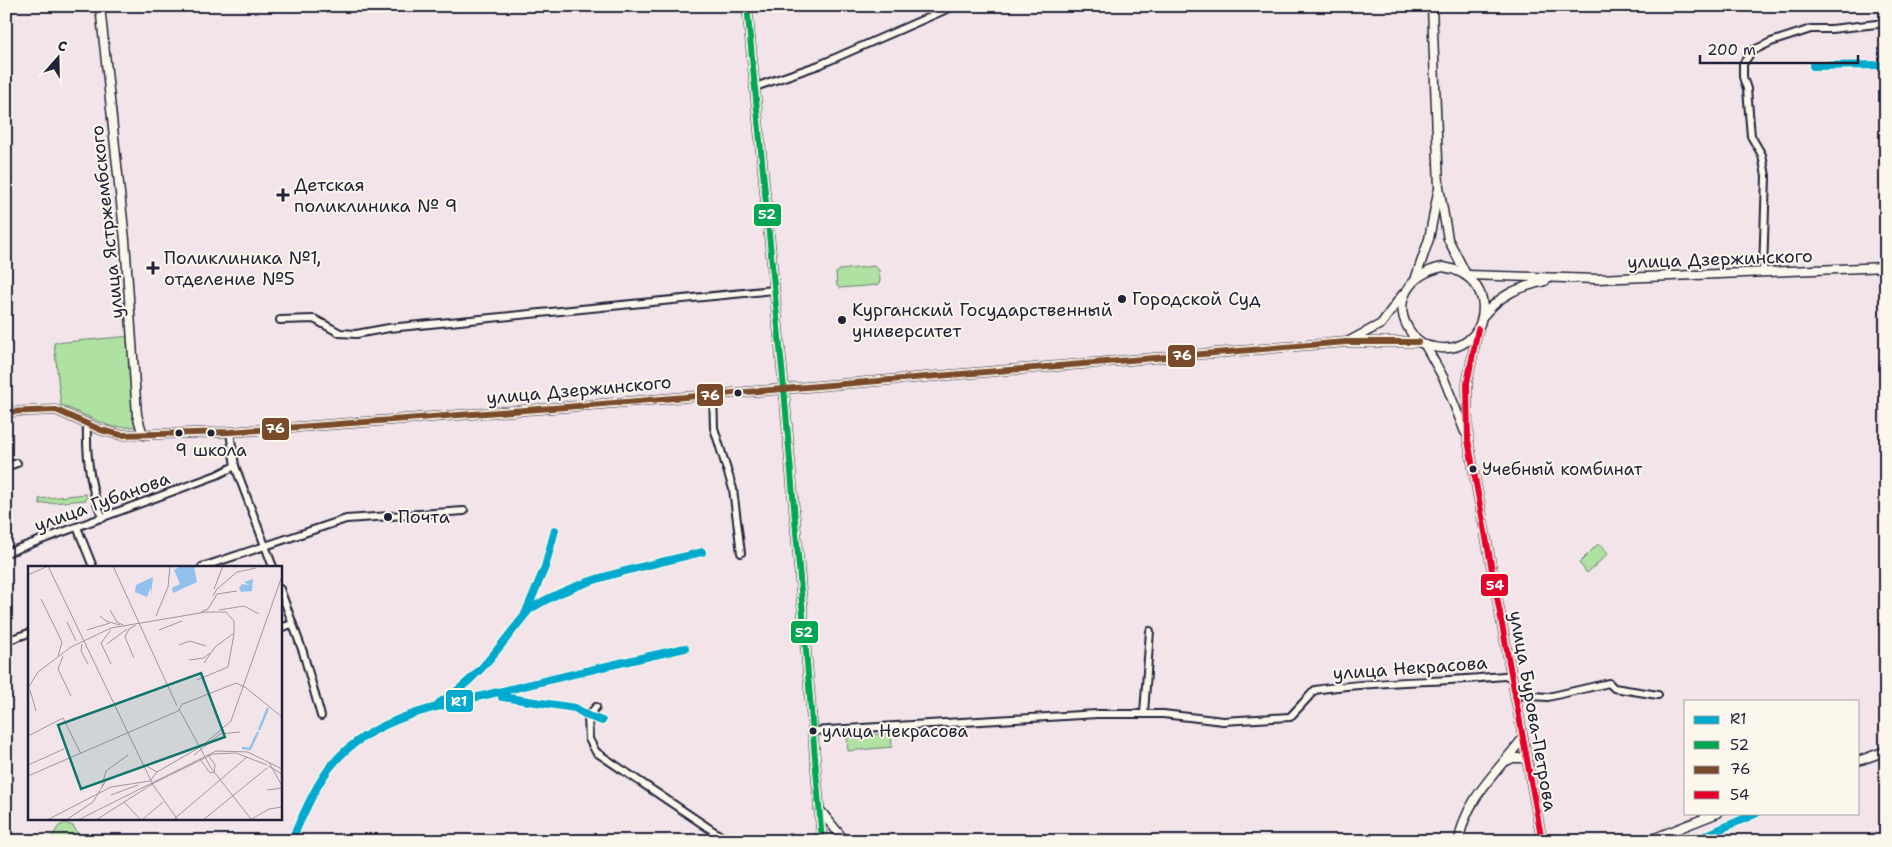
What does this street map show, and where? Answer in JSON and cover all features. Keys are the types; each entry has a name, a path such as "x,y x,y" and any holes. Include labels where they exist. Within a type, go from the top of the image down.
{"main road":[{"name":"улица Ястржембского","path":"100,6 126,240 137,415 143,435"},
{"path":"747,6 784,389 821,840"},
{"path":"1432,6 1439,187 1448,239 1467,275 1479,288 1484,302 1483,316 1478,329 1469,340 1453,348 1439,348 1421,344 1408,329 1403,316 1403,302 1407,288 1416,277 1429,239 1439,187"},
{"path":"1416,277 1429,270 1443,267 1455,269 1467,275"},
{"name":"улица Дзержинского","path":"1467,275 1597,279 1886,267"},
{"name":"улица Дзержинского","path":"1483,316 1494,303 1514,289 1555,278"},
{"name":"улица Дзержинского","path":"1346,342 1381,324 1407,288"},
{"name":"улица Бурова-Петрова","path":"1478,329 1467,383 1468,440 1542,841"},
{"name":"улица Дзержинского","path":"6,412 48,409 64,413 111,433 143,435 230,432 784,389 1346,342 1421,344"},
{"name":"улица Бурова-Петрова","path":"1421,344 1444,379 1468,440"},
{"path":"1459,841 1469,809 1523,738"},
{"path":"1860,760 1886,751"},
{"path":"1506,761 1513,758 1527,758"},
{"path":"819,809 845,841"},
{"path":"1647,841 1715,814"}],"street":[{"path":"755,87 819,65 954,6"},
{"path":"1763,272 1766,176 1762,155 1751,136 1743,64 1752,51 1770,42 1811,29 1831,29 1886,23"},
{"path":"280,320 314,319 340,333 356,334 422,325 774,290"},
{"path":"713,394 714,428 733,489 741,553"},
{"path":"87,423 87,447 92,482 96,501 103,518"},
{"path":"230,432 235,466 266,546 272,566"},
{"path":"6,467 17,463"},
{"name":"улица Губанова","path":"6,553 103,518 235,466"},
{"path":"205,566 346,519 464,511"},
{"path":"77,527 92,566"},
{"path":"281,592 303,652 321,716"},
{"path":"281,628 292,624"},
{"path":"1144,713 1150,631"},
{"path":"6,641 28,633"},
{"name":"улица Некрасова","path":"812,730 1144,713 1223,721 1290,717 1315,690 1351,685 1512,676"},
{"path":"1516,695 1548,697 1608,683 1614,688 1658,695"},
{"path":"596,707 588,716 589,739 596,752 728,841"}],"green space":[{"path":"874,266 879,270 880,281 878,285 840,288 837,286 836,273 840,270"},
{"path":"132,336 136,427 112,427 61,405 54,343"},
{"path":"86,494 86,500 40,504 39,499"},
{"path":"1597,545 1602,545 1608,554 1587,573 1579,563"},
{"path":"891,733 892,747 848,751 847,737"},
{"path":"65,823 73,826 83,841 49,841 59,826"}],"transit line":[{"name":"52","path":"747,6 784,389 822,841"},
{"name":"R1","path":"1813,66 1886,65"},
{"name":"54","path":"1478,329 1467,383 1468,440 1542,841"},
{"name":"76","path":"6,412 56,410 101,430 121,435 230,432 566,407 1346,342 1418,342"},
{"name":"R1","path":"525,614 545,567 555,530"},
{"name":"R1","path":"439,703 453,694 478,672 530,609 570,589 613,574 702,552"},
{"name":"R1","path":"291,841 326,772 343,753 360,739 380,728 401,718 445,705 685,648"},
{"name":"R1","path":"502,697 575,708 588,716 602,721"},
{"name":"R1","path":"1693,841 1755,814"}],"place":[{"name":"Детская поликлиника № 9","path":"283,195"},
{"name":"Поликлиника №1, отделение №5","path":"153,268"},
{"name":"Городской Суд","path":"1122,299"},
{"name":"Курганский Государственный университет","path":"842,320"},
{"name":"9 школа","path":"211,433"},
{"name":"Учебный комбинат","path":"1473,469"},
{"name":"Почта","path":"388,517"},
{"name":"улица Некрасова","path":"813,731"}]}
